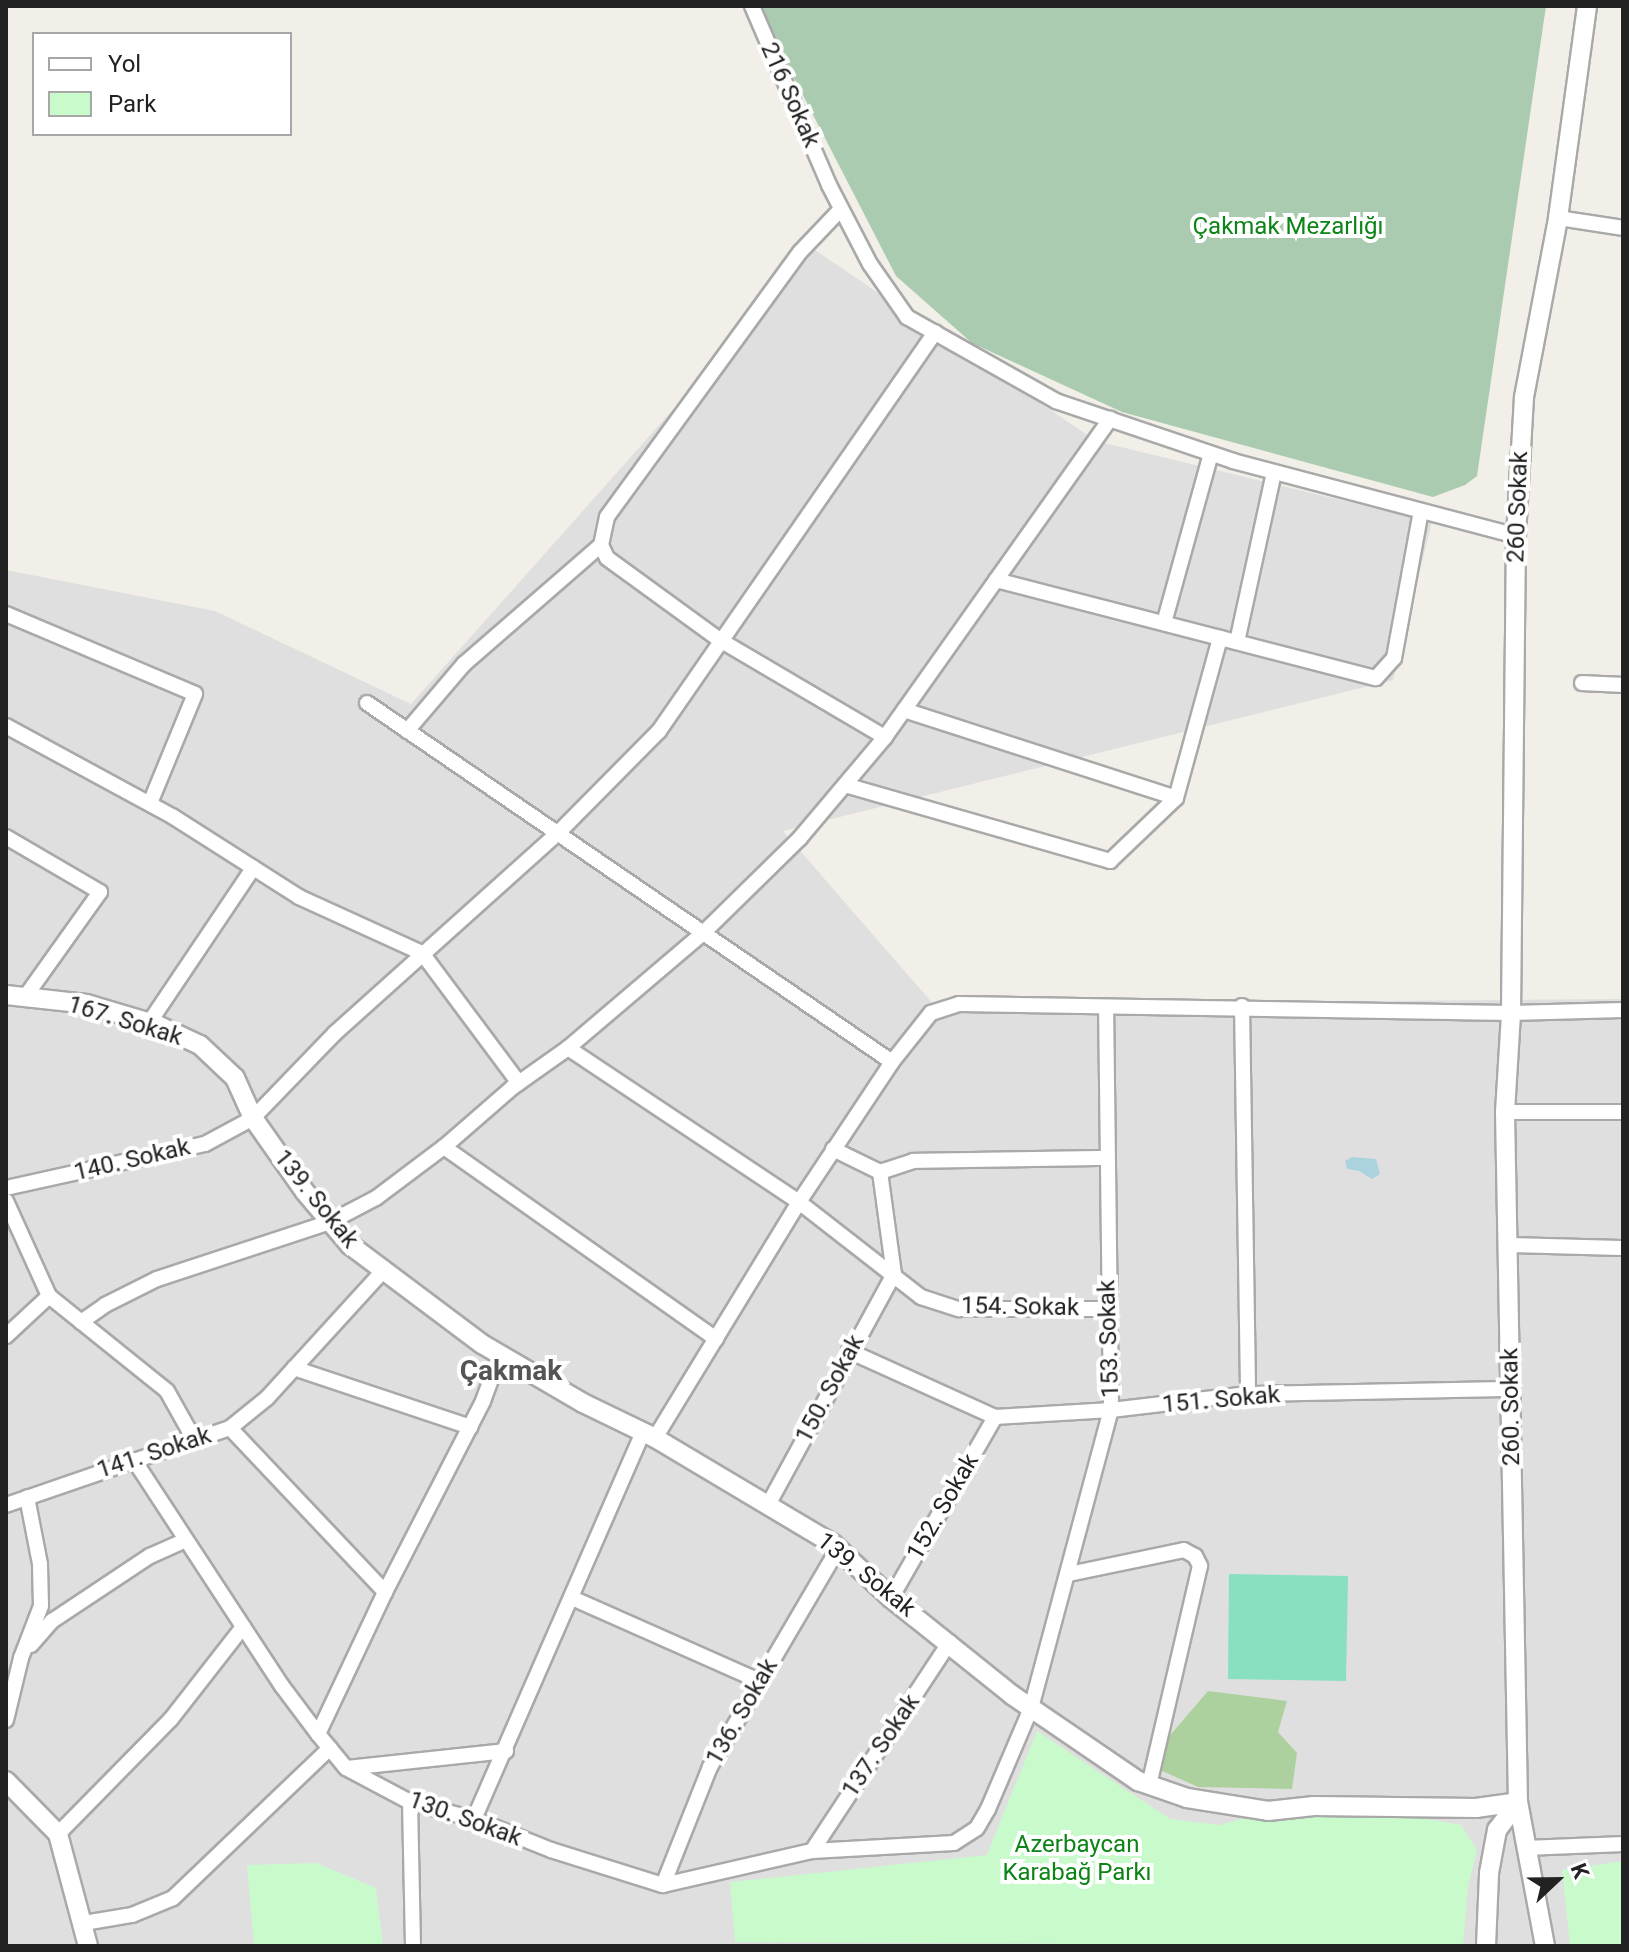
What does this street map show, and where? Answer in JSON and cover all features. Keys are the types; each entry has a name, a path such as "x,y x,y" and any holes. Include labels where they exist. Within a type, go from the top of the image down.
{"street":[{"name":"216 Sokak","path":"752,6 829,185 870,264 907,317 1056,401 1211,454 1516,536"},
{"name":"260 Sokak","path":"1511,1013 1516,536 1524,397 1558,218 1587,6"},
{"path":"841,209 800,252 607,517 601,545 607,558 720,640 885,737"},
{"path":"1558,218 1623,228"},
{"name":"140. Sokak","path":"6,1188 205,1144 253,1118 335,1033 556,835 659,731 935,332"},
{"path":"81,1322 105,1305 157,1279 330,1222 376,1198 444,1147 519,1083 568,1048 702,934 800,838 885,737 1110,419"},
{"path":"1164,623 1211,454"},
{"path":"1237,642 1274,472"},
{"path":"996,580 1376,678 1394,658 1421,511"},
{"path":"407,731 464,664 601,545"},
{"path":"6,614 195,694 150,803"},
{"path":"845,785 1110,861 1176,798 1220,638"},
{"path":"1582,683 1623,685"},
{"path":"367,703 892,1062"},
{"path":"904,710 1176,798"},
{"path":"6,726 150,803 299,897 422,953 519,1083"},
{"path":"6,837 100,892 25,997"},
{"path":"149,1023 253,868"},
{"name":"167. Sokak","path":"6,995 87,1004 149,1023 200,1045 235,1078 253,1118"},
{"path":"474,1819 572,1598 649,1435 716,1339 833,1149 892,1062 931,1013 959,1004 1242,1006 1511,1013 1623,1010"},
{"path":"1242,1006 1248,1394"},
{"name":"153. Sokak","path":"812,1851 954,1843 977,1828 1031,1708 1111,1410 1107,1309 1106,1007"},
{"name":"260. Sokak","path":"1511,1013 1505,1112 1518,1802 1545,1946"},
{"name":"154. Sokak","path":"568,1048 799,1202 921,1297 959,1309 1107,1309"},
{"path":"1505,1112 1623,1112"},
{"name":"139. Sokak","path":"253,1118 350,1245 500,1355 583,1403 649,1435 838,1549 891,1598 1031,1708 1149,1785 1187,1798 1268,1811 1314,1806 1476,1808 1518,1802"},
{"path":"444,1147 716,1339"},
{"path":"833,1149 880,1172 913,1161 1107,1158"},
{"path":"880,1172 894,1274"},
{"path":"6,1201 49,1296 167,1391 195,1441"},
{"path":"1508,1245 1623,1248"},
{"name":"141. Sokak","path":"6,1505 230,1428 267,1398 384,1270"},
{"name":"150. Sokak","path":"768,1505 849,1351 894,1274"},
{"path":"6,1336 49,1296"},
{"name":"151. Sokak","path":"849,1351 995,1417 1111,1410 1248,1394 1510,1389"},
{"path":"318,1734 385,1592 470,1427 500,1355"},
{"path":"294,1368 470,1427"},
{"name":"152. Sokak","path":"891,1598 995,1417"},
{"path":"230,1428 385,1592"},
{"name":"130. Sokak","path":"134,1460 243,1627 318,1734 346,1768 410,1802 474,1819 551,1850 663,1885"},
{"path":"6,1720 21,1658 41,1606 40,1564 27,1497"},
{"path":"21,1658 52,1621 150,1556 186,1540"},
{"name":"136. Sokak","path":"663,1885 710,1767 838,1549"},
{"path":"1069,1574 1184,1550 1195,1556 1200,1566 1149,1785"},
{"path":"572,1598 759,1681"},
{"path":"58,1834 171,1719 243,1627"},
{"name":"137. Sokak","path":"812,1851 950,1642"},
{"path":"84,1923 132,1915 173,1898 330,1748"},
{"path":"346,1768 506,1751"},
{"path":"6,1781 58,1834 88,1946"},
{"path":"410,1802 413,1946"},
{"path":"1486,1946 1489,1873 1497,1830 1518,1802"},
{"path":"1526,1848 1623,1844"},
{"path":"663,1885 812,1851"}],"shaded area":[{"path":"815,250 1096,441 1432,522 1393,680 783,831 934,1005 1623,999 1623,1946 6,1946 6,570 215,611 411,704"}],"green space":[{"name":"Çakmak Mezarlığı","path":"757,6 1546,6 1477,476 1465,485 1433,497 1122,412 972,343 896,276"},
{"path":"1229,1574 1348,1576 1346,1681 1228,1679"},
{"path":"1208,1691 1287,1701 1278,1732 1297,1753 1292,1789 1198,1787 1158,1769 1166,1740"},
{"name":"Azerbaycan Karabağ Parkı","path":"1037,1731 1170,1819 1220,1825 1268,1811 1415,1817 1461,1825 1477,1850 1468,1887 1463,1946 735,1942 730,1882 987,1855"},
{"path":"1623,1861 1623,1946 1570,1945 1562,1870"},
{"path":"316,1863 376,1888 383,1946 254,1946 247,1865"}],"water":[{"path":"1352,1157 1376,1159 1380,1174 1372,1179 1359,1171 1347,1169 1345,1161"}],"district":[{"name":"Çakmak","path":"511,1371"}]}
